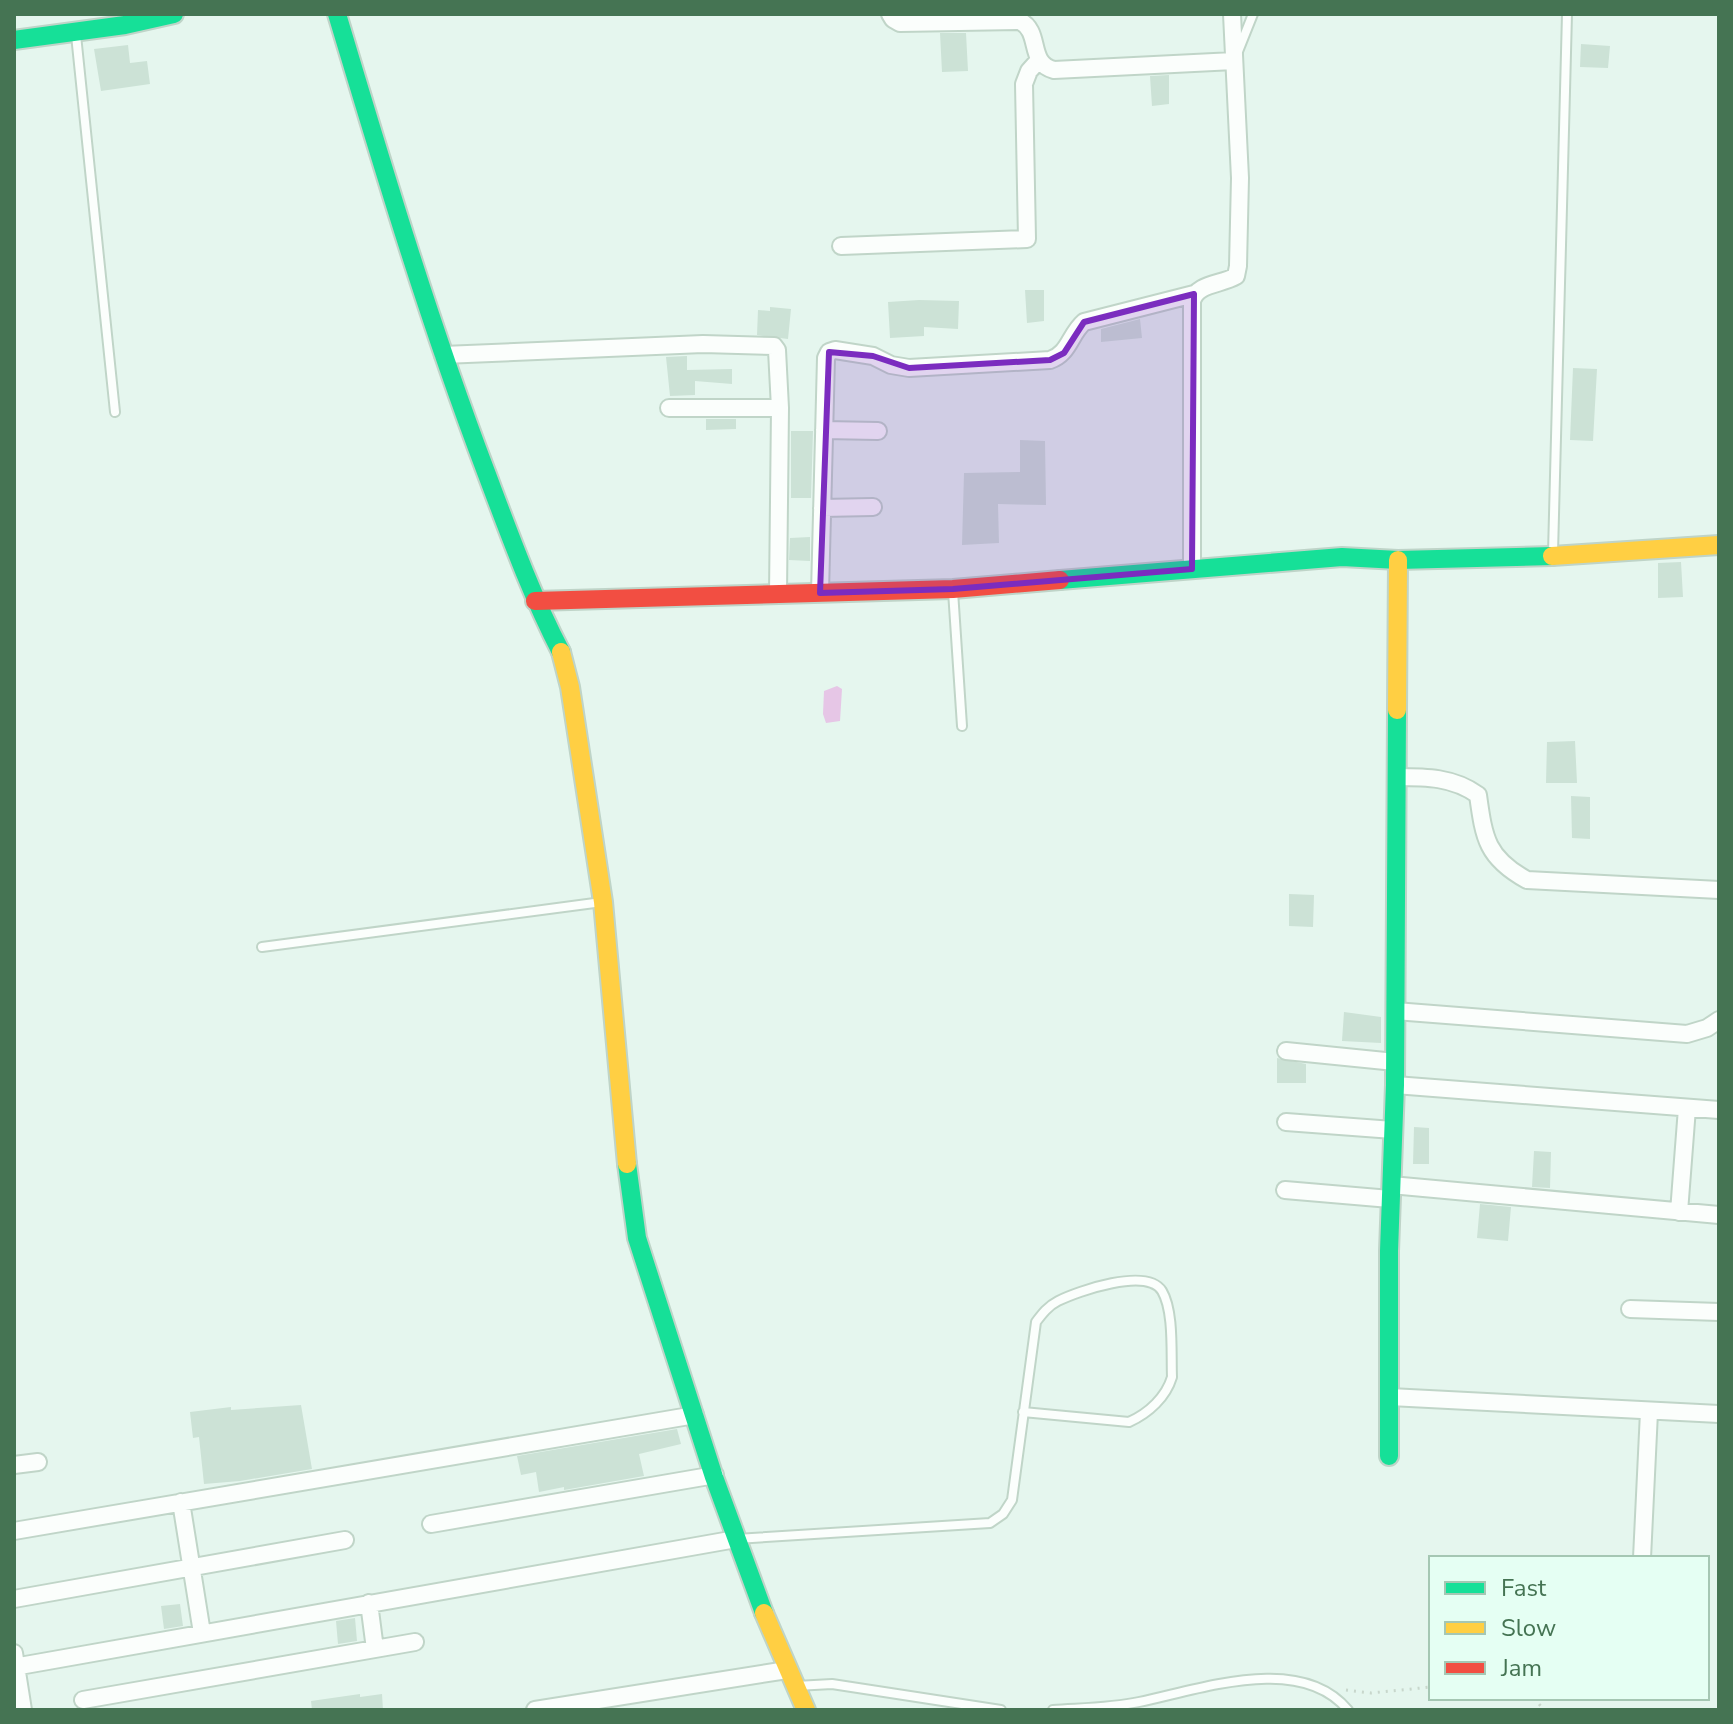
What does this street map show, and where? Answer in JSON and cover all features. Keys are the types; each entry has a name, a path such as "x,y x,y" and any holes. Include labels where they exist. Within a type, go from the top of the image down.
{"street":[{"path":"14,40 75,31 124,19 174,14"},
{"path":"337,14 411,262 443,355 535,601 561,653 570,687 603,902 630,1194 637,1238 736,1539 806,1710"},
{"path":"890,14 900,23 1020,21 1031,31 1038,61 1044,68 1054,70 1234,61"},
{"path":"820,593 826,358 829,352 835,350 873,356 891,365 909,368 1050,360 1064,353 1077,327 1084,322 1194,294 1199,289 1236,276 1240,178 1232,14"},
{"path":"841,246 1027,239 1024,84 1029,71 1038,61"},
{"path":"1192,569 1194,294"},
{"path":"443,355 703,344 768,344 777,350 780,408 778,594"},
{"path":"669,408 780,408"},
{"path":"824,430 878,431"},
{"path":"822,508 873,507"},
{"path":"535,601 953,589 1342,557 1398,560 1553,556 1719,545"},
{"path":"1389,1456 1398,560"},
{"path":"1396,777 1439,778 1466,787 1478,795 1491,852 1508,870 1527,880 1719,890"},
{"path":"1395,1011 1687,1034 1707,1028 1719,1020"},
{"path":"1286,1051 1395,1062"},
{"path":"1395,1085 1719,1110"},
{"path":"1679,1212 1687,1108"},
{"path":"1286,1122 1393,1130"},
{"path":"1285,1190 1390,1192 1719,1215"},
{"path":"1630,1309 1719,1312"},
{"path":"1390,1397 1719,1414"},
{"path":"1642,1556 1649,1412"},
{"path":"14,1531 695,1415"},
{"path":"14,1465 38,1462"},
{"path":"431,1524 715,1475"},
{"path":"181,1502 202,1633"},
{"path":"23,1710 15,1662 202,1633 736,1539"},
{"path":"14,1599 345,1540"},
{"path":"369,1603 375,1649"},
{"path":"83,1700 415,1642"},
{"path":"535,1710 791,1678"}],"lane":[{"path":"1234,61 1253,14"},
{"path":"1553,556 1567,14"},
{"path":"75,31 115,412"},
{"path":"953,589 962,726"},
{"path":"262,947 603,902"},
{"path":"736,1539 990,1523 1003,1514 1012,1500 1023,1412 1036,1322 1044,1311 1082,1291 1112,1283 1136,1280 1153,1283 1161,1289 1168,1307 1172,1377 1159,1401 1139,1418 1129,1422 1023,1412"},
{"path":"791,1678 1001,1710"},
{"path":"1053,1710 1137,1703 1236,1680 1284,1680 1322,1688 1340,1700 1348,1710"}],"path":[{"path":"1322,1688 1371,1693 1429,1687"}],"highlighted area":[{"path":"1194,294 1192,569 953,589 820,593 829,352 873,356 909,368 1050,360 1064,353 1084,322"}],"shaded area":[{"path":"837,686 842,689 840,721 826,723 823,714 824,691"}],"building":[{"path":"940,33 966,33 968,71 942,72"},
{"path":"1581,44 1610,46 1608,68 1580,67"},
{"path":"128,45 130,63 147,61 150,84 101,91 94,49"},
{"path":"1169,75 1169,104 1152,106 1150,76"},
{"path":"1025,290 1044,290 1044,321 1027,323"},
{"path":"959,301 958,329 924,327 924,336 890,338 888,302"},
{"path":"770,307 791,309 788,339 757,335 758,310 770,311"},
{"path":"1140,319 1142,338 1101,342 1101,329"},
{"path":"687,356 687,370 732,369 732,384 695,381 695,395 670,396 666,357"},
{"path":"1573,368 1597,369 1593,441 1570,440"},
{"path":"706,419 736,419 736,429 706,430"},
{"path":"791,431 813,431 811,498 791,498"},
{"path":"1020,440 1045,441 1046,505 998,504 999,543 962,545 964,473 1020,472"},
{"path":"810,537 810,561 789,560 790,538"},
{"path":"1681,562 1683,597 1658,598 1658,563"},
{"path":"1575,741 1577,783 1546,783 1547,742"},
{"path":"1571,796 1590,797 1590,839 1572,838"},
{"path":"1289,894 1314,895 1313,927 1289,926"},
{"path":"1344,1012 1381,1017 1381,1043 1342,1041"},
{"path":"1277,1058 1306,1064 1306,1083 1277,1083"},
{"path":"1414,1127 1429,1128 1429,1164 1413,1164"},
{"path":"1534,1151 1551,1152 1550,1188 1532,1187"},
{"path":"1480,1204 1511,1207 1508,1241 1477,1238"},
{"path":"301,1405 312,1469 204,1484 199,1437 193,1438 190,1412 231,1407 231,1410"},
{"path":"677,1429 681,1444 639,1454 644,1476 539,1492 536,1472 521,1475 517,1456"},
{"path":"180,1604 183,1626 164,1629 161,1606"},
{"path":"355,1618 357,1641 338,1644 336,1621"},
{"path":"360,1694 360,1697 382,1694 383,1710 312,1710 311,1701"}],"traffic: fast":[{"path":"14,40 125,25 174,14"},
{"path":"337,14 445,359 521,563 561,652"},
{"path":"1060,580 1342,557 1398,560 1552,556"},
{"path":"1389,1456 1397,710"},
{"path":"627,1164 637,1238 714,1477 764,1613"}],"traffic: slow":[{"path":"1552,556 1719,545"},
{"path":"1397,710 1398,560"},
{"path":"561,652 570,687 603,902 627,1164"},
{"path":"764,1613 806,1710"}],"traffic: jam":[{"path":"535,601 953,589 1060,580"}]}
